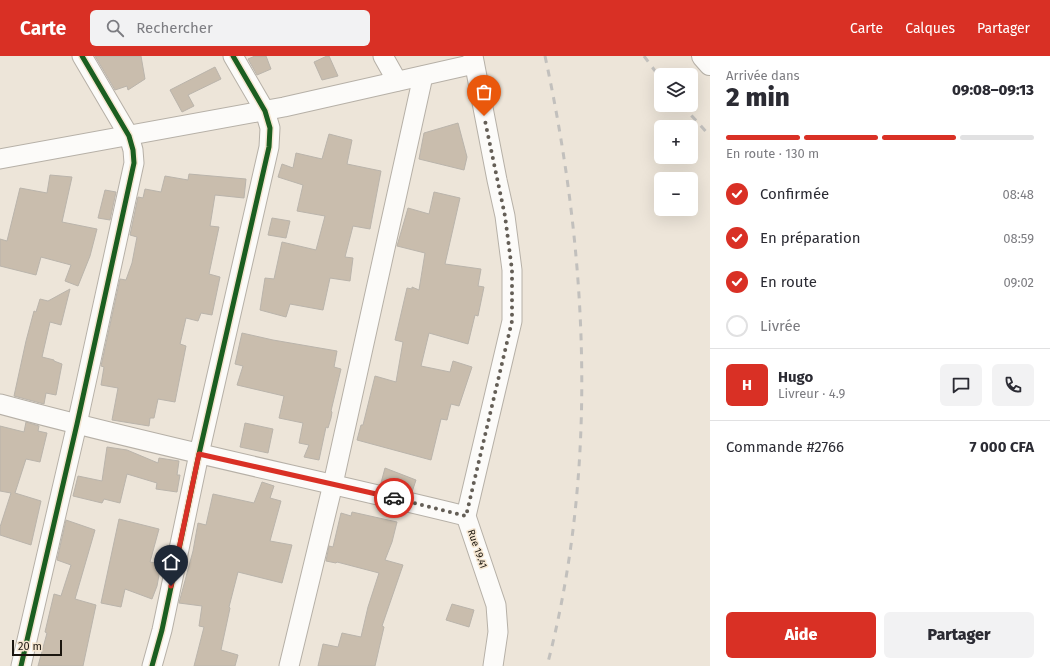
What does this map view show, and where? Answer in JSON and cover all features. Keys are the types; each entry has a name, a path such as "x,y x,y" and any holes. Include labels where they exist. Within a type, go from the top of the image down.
{"main road":[{"path":"703,56 710,64"}],"street":[{"path":"21,666 78,424 134,163 133,150 129,136 82,56"},
{"path":"152,666 162,630 199,454 269,147 270,128 265,111 233,56"},
{"path":"383,56 397,81"},
{"path":"0,159 265,111 423,76 474,60"},
{"name":"Rue 19.41","path":"474,60 505,216 512,270 512,321 466,516 496,606 498,632 493,666"},
{"path":"288,666 333,484 423,76"},
{"path":"0,404 199,454 466,516"}],"building":[{"path":"95,56 141,56 145,79 128,90 127,86 115,90"},
{"path":"255,56 266,56 271,69 257,75 248,59"},
{"path":"329,56 338,76 322,80 314,62"},
{"path":"215,67 221,79 188,95 194,106 182,112 170,90"},
{"path":"458,123 467,157 464,170 419,159 424,133"},
{"path":"329,134 352,140 347,164 381,171 370,229 353,226 345,257 353,258 350,281 330,278 323,310 290,304 286,317 260,310 265,278 274,279 282,242 316,250 325,216 297,211 303,185 278,177 282,164 293,168 296,153 322,159"},
{"path":"189,174 246,179 244,198 215,195 210,226 219,227 209,274 220,277 212,315 201,313 198,321 186,318 180,344 186,346 175,402 158,399 154,418 150,418 149,426 112,420 118,388 101,385 104,367 101,366 120,279 126,280 132,263 137,237 130,235 138,197 143,198 145,189 161,192 165,176 188,180"},
{"path":"50,175 72,177 62,222 97,229 90,256 78,286 65,281 71,265 41,257 36,275 0,266 0,239 7,241 20,188 47,193"},
{"path":"105,190 116,192 110,220 98,218"},
{"path":"434,192 460,198 445,264 481,269 478,286 484,287 478,316 475,315 468,344 429,333 421,366 450,372 453,361 472,367 459,406 451,404 447,420 441,419 431,460 357,440 361,425 363,425 375,376 396,382 403,342 395,340 407,288 412,289 412,287 419,290 425,253 397,246 408,208 429,214"},
{"path":"272,218 290,221 286,238 268,235"},
{"path":"70,289 61,325 50,322 42,357 62,364 56,395 46,393 44,404 14,396 34,311 36,312 40,299 48,301"},
{"path":"242,333 337,351 334,367 341,369 331,411 331,418 328,428 326,427 319,460 304,457 309,445 299,443 303,423 279,418 284,396 237,385 243,366 235,364"},
{"path":"26,422 39,426 38,431 47,433 40,462 26,459 15,493 41,501 31,545 0,535 0,527 11,493 0,491 0,426 24,432"},
{"path":"245,423 273,429 268,453 240,447"},
{"path":"107,447 127,450 158,463 159,458 179,461 177,475 180,475 177,492 156,489 157,483 127,474 120,503 104,499 102,503 73,496 78,476 102,481"},
{"path":"385,468 416,480 412,492 381,483"},
{"path":"262,482 274,486 270,498 281,501 270,541 292,545 282,583 238,572 229,607 221,650 238,655 235,666 194,666 204,627 199,626 202,606 179,603 193,551 198,523 206,525 213,494 254,503"},
{"path":"352,512 397,522 392,542 385,560 403,565 382,626 384,627 375,666 318,666 323,644 338,647 342,633 361,637 368,607 379,573 337,562 326,561 329,546 333,547 341,513 351,516"},
{"path":"119,519 159,529 150,562 161,564 157,586 152,599 125,589 121,607 101,603"},
{"path":"66,520 95,530 75,599 96,605 83,666 38,666 47,633 45,632 54,594 61,596 71,565 57,560"},
{"path":"452,604 474,610 469,627 446,620"}],"railway":[{"path":"545,56 560,131 571,207 578,284 582,361 581,439 575,515 564,591 547,666"},
{"path":"644,56 654,70"},
{"path":"688,112 710,136"}],"cycle path":[{"path":"21,666 77,424 134,163 133,150 129,136 82,56"},
{"path":"152,666 162,630 199,454 269,147 270,128 265,111 233,56"}],"way so far":[{"path":"394,498 466,516 512,321 512,270 505,216 484,116"}],"route":[{"path":"171,586 199,454 394,498"}]}
